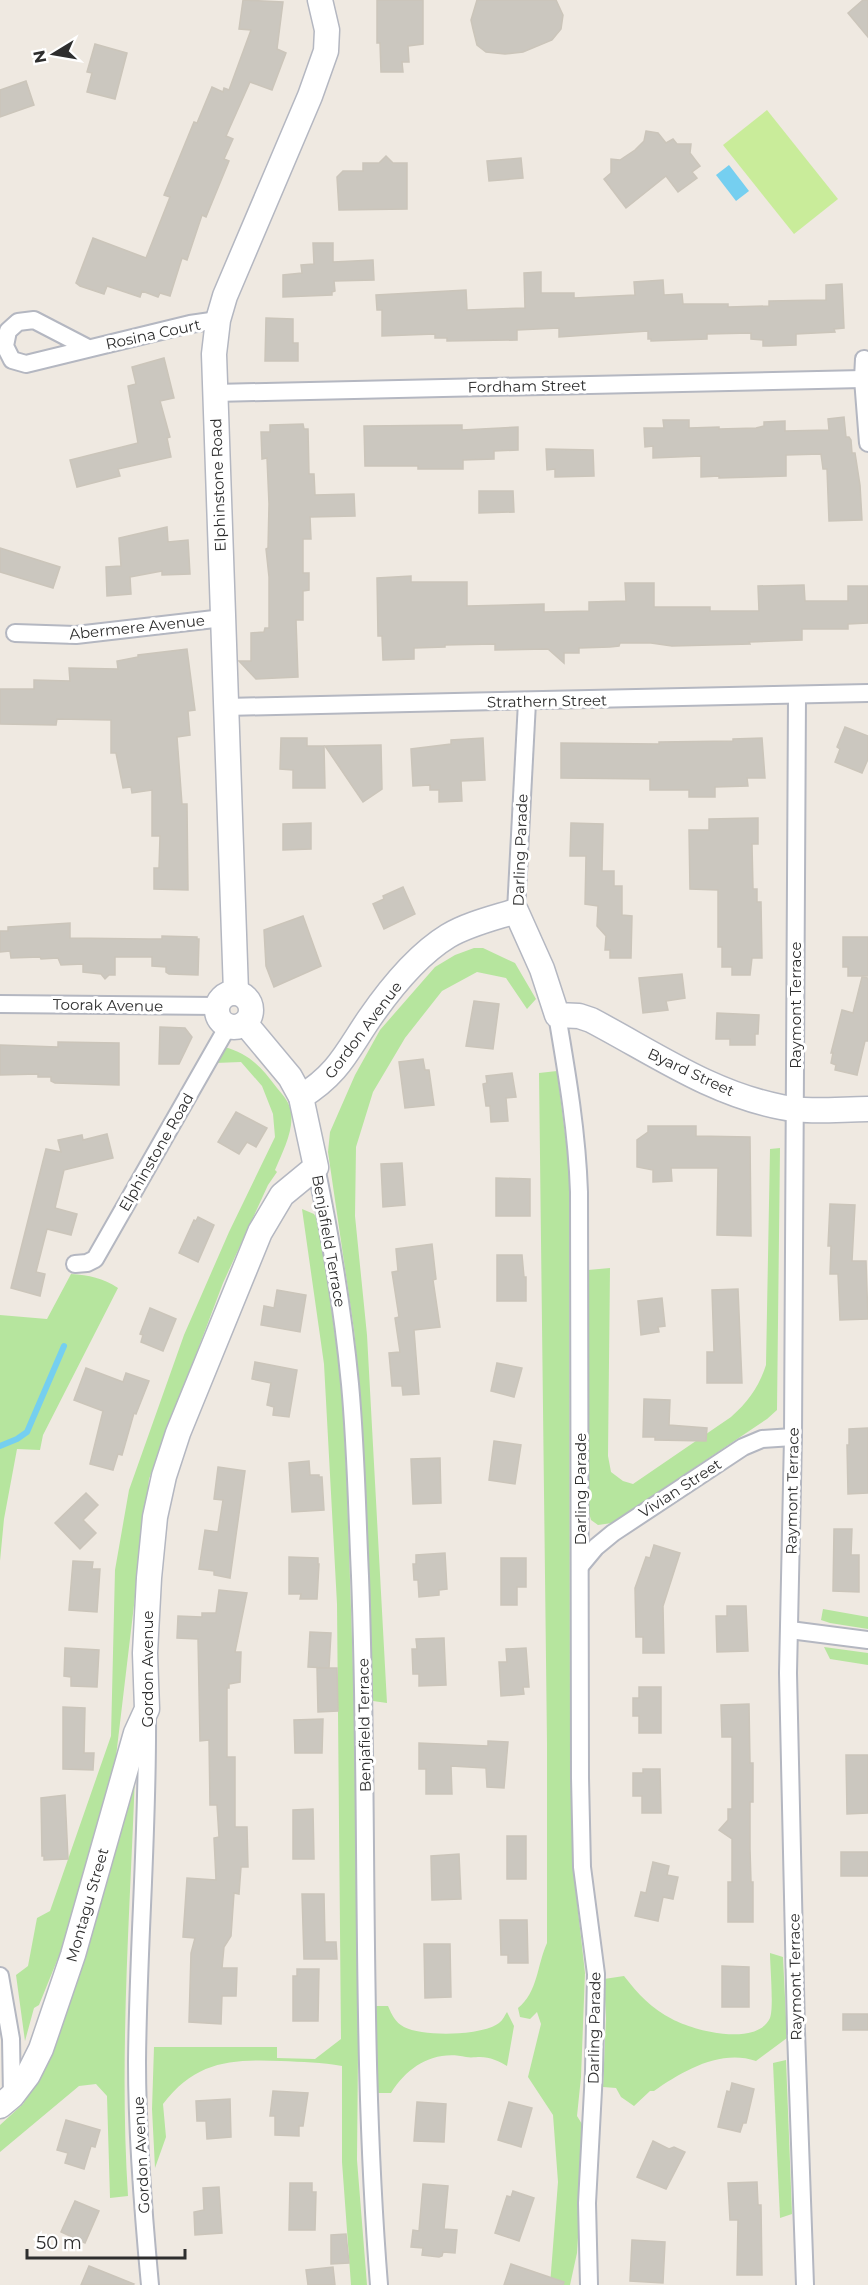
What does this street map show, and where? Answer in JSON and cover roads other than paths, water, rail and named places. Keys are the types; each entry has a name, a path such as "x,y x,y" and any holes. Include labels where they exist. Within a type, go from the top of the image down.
{"street":[{"name":"Elphinstone Road","path":"75,1264 87,1263 95,1259 102,1248 231,1012 226,707 214,354 218,320 225,296 310,96 326,51 327,30 320,0"},
{"name":"Rosina Court","path":"88,348 190,324 218,320"},
{"path":"864,359 863,379 868,443"},
{"name":"Fordham Street","path":"214,393 863,379"},
{"name":"Abermere Avenue","path":"15,633 76,635 223,618"},
{"name":"Strathern Street","path":"226,707 868,693"},
{"name":"Raymont Terrace","path":"797,696 793,1437 788,1673 795,2007 805,2285"},
{"name":"Darling Parade","path":"527,702 516,911 542,969 557,1015 577,1145 582,1867 596,1974 594,2071 587,2203 589,2285"},
{"name":"Gordon Avenue","path":"301,1097 322,1084 339,1066 370,1018 403,976 425,955 458,931 516,911"},
{"name":"Toorak Avenue","path":"0,1004 231,1012"},
{"path":"231,1012 291,1077 301,1097 316,1167"},
{"name":"Byard Street","path":"557,1015 579,1016 591,1020 669,1065 722,1090 794,1109 868,1109"},
{"name":"Gordon Avenue","path":"150,2285 139,2169 137,2065 148,1778 145,1653 155,1517 164,1476 178,1433 260,1232 282,1195 316,1167"},
{"name":"Benjafield Terrace","path":"316,1167 330,1233 351,1398 363,1665 367,2065 372,2199 379,2285"},
{"name":"Vivian Street","path":"581,1565 596,1547 614,1533 743,1447 762,1439 793,1437"},
{"path":"790,1630 868,1640"},
{"name":"Montagu Street","path":"6,2101 28,2075 41,2049 73,1954 136,1733 147,1709"},
{"name":"Montagu Street","path":"0,1976 10,2039 6,2101"}],"water":[{"path":"729,165 749,191 736,201 716,175"}],"waterway":[{"path":"0,1446 27,1432 64,1346"}]}
